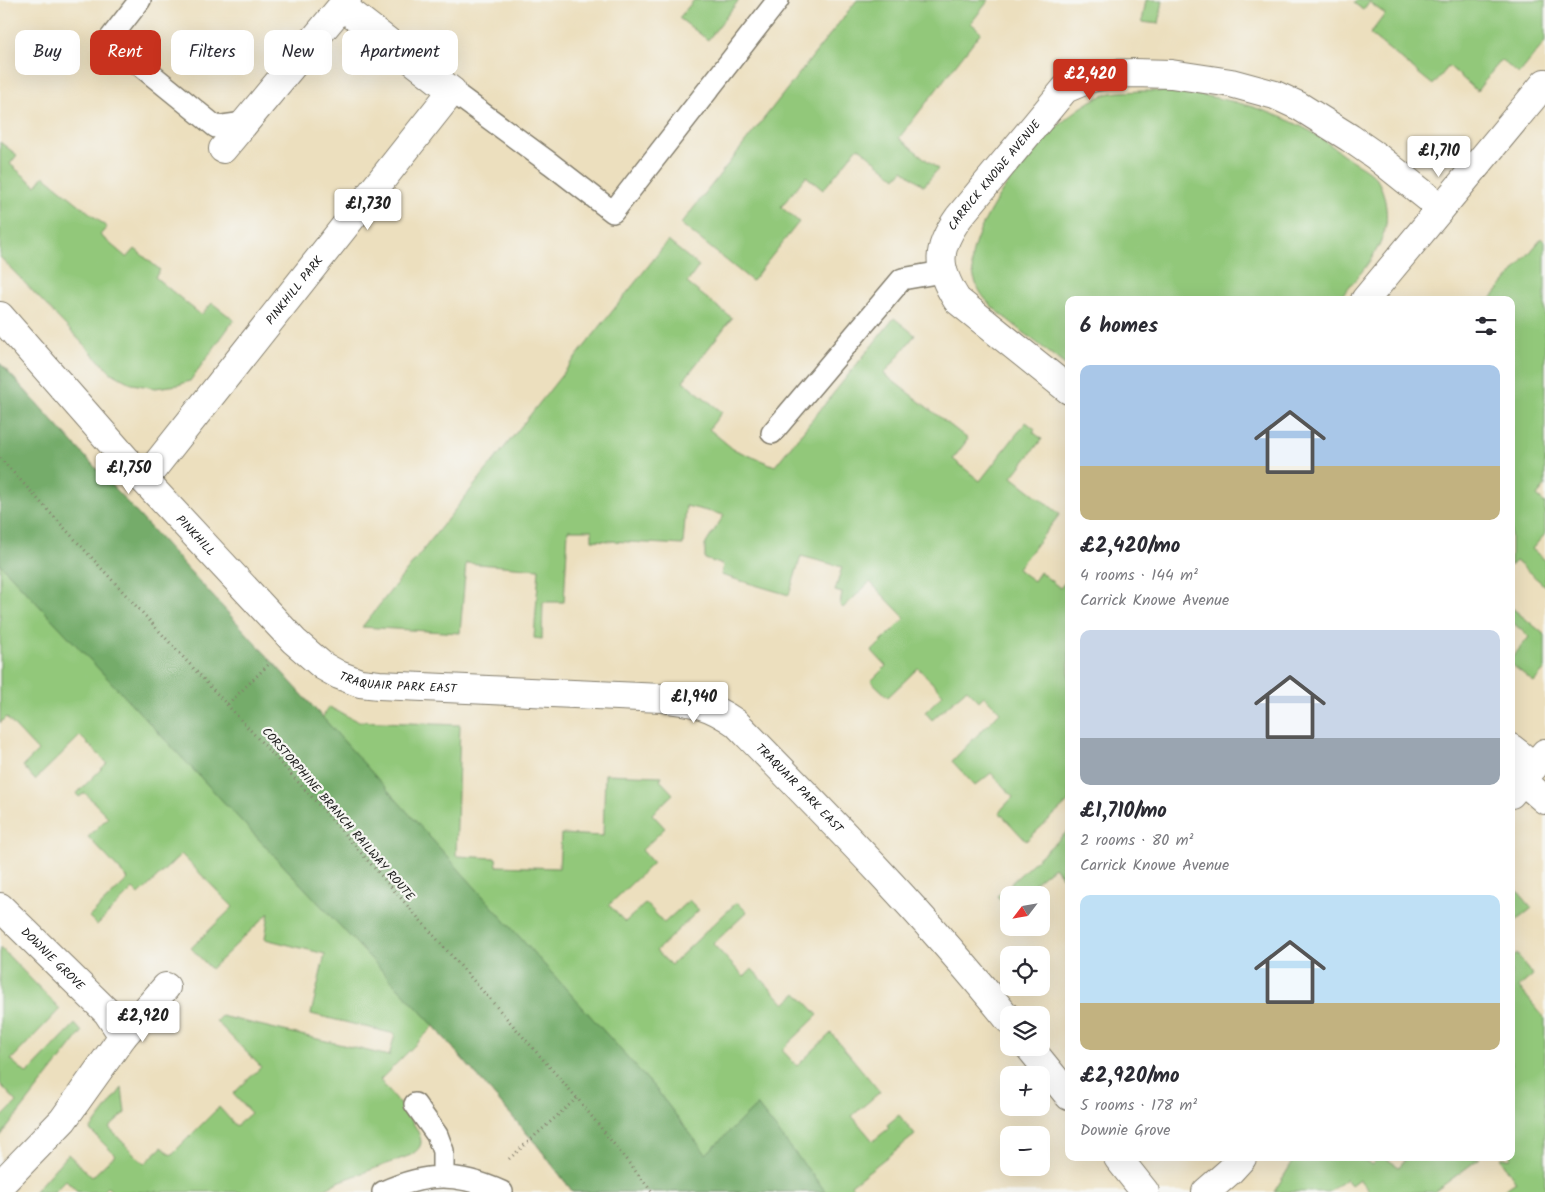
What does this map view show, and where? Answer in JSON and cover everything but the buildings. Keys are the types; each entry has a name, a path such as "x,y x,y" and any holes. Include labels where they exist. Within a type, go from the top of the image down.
{"street":[{"path":"223,149 345,3 452,91"},
{"name":"CARRICK KNOWE AVENUE","path":"1065,387 957,300 942,272 941,252 946,235 965,209 1065,89 1091,78 1112,74 1171,74 1231,83 1275,95 1299,106 1350,138 1376,156 1441,208"},
{"path":"1368,296 1545,83"},
{"name":"PINKHILL PARK","path":"144,480 452,91"},
{"name":"PINKHILL","path":"0,316 144,480 294,641"},
{"name":"TRAQUAIR PARK EAST","path":"294,641 323,666 339,675 360,682 379,685 662,698 693,702 721,713 736,723 871,862 974,976 1000,1009"},
{"path":"1515,754 1545,800"},
{"name":"DOWNIE GROVE","path":"0,907 107,1012 123,1036"},
{"path":"0,1185 63,1120 123,1036 166,986"},
{"path":"1036,1056 1065,1091"},
{"path":"1120,1161 1145,1192"},
{"path":"1206,1192 1239,1161"}],"lane":[{"path":"140,0 109,40 216,127 244,123"},
{"path":"452,91 613,212 778,0"},
{"path":"772,433 902,279 942,272"},
{"path":"415,1104 437,1135 443,1151 442,1177"},
{"path":"383,1192 407,1181 442,1177 460,1178 482,1183 502,1192"}],"path":[{"name":"CORSTORPHINE BRANCH RAILWAY ROUTE","path":"0,458 310,795 577,1098 652,1192"},
{"path":"228,704 294,641"},
{"path":"482,1183 577,1098"}],"green space":[{"path":"694,0 739,0 708,40 679,18"},
{"path":"857,0 989,0 971,23 981,32 899,138 938,169 924,186 903,170 896,178 858,147 823,190 806,176 781,207 799,222 752,281 681,224"},
{"path":"1146,0 1163,0 1159,24 1142,22"},
{"path":"1356,0 1545,0 1545,42 1519,74 1501,60 1477,91 1449,66 1433,85 1370,34 1385,14 1369,2 1363,10 1354,3"},
{"path":"1118,92 1186,93 1229,100 1250,106 1291,121 1314,134 1368,171 1375,177 1381,187 1386,206 1386,224 1379,246 1367,265 1341,296 1065,296 1065,365 991,305 976,284 972,270 972,256 980,231 992,208 1025,161 1065,120 1085,105 1104,95"},
{"path":"0,142 17,155 10,164 36,186 44,176 107,227 100,235 127,258 135,249 160,270 155,277 201,315 212,303 234,320 190,381 178,385 155,388 132,384 110,372 0,257"},
{"path":"1542,238 1545,241 1545,486 1537,496 1545,503 1545,534 1532,549 1545,560 1545,586 1515,562 1515,296 1493,296"},
{"path":"668,241 699,266 687,283 732,318 683,381 722,412 709,429 733,449 775,466 894,318 915,335 884,374 968,439 953,459 980,481 1026,422 1035,429 1033,432 1042,439 1012,477 1060,514 1017,569 1034,581 1040,572 1060,588 1065,582 1065,805 1026,841 999,812 1013,797 991,773 975,786 952,761 1000,712 984,696 979,701 967,689 932,720 925,712 943,694 918,668 888,697 871,681 886,666 872,651 905,618 870,582 843,608 840,605 842,593 835,591 842,567 801,556 789,595 721,575 723,565 705,559 705,545 724,515 686,506 683,545 592,540 592,530 568,530 564,602 543,602 542,639 534,638 539,569 466,563 460,633 362,627"},
{"path":"0,363 322,718 329,707 357,721 460,725 456,856 496,858 497,866 559,868 561,834 603,836 605,774 662,776 660,780 673,794 652,814 665,828 642,850 653,863 609,905 625,922 646,903 664,923 689,900 699,910 656,951 671,965 737,902 747,912 713,944 744,977 752,969 785,1004 797,993 818,1015 782,1050 797,1066 831,1033 880,1092 852,1116 873,1141 889,1128 887,1125 899,1115 915,1135 851,1185 856,1192 573,1192 537,1145 434,1026 380,1080 411,1120 420,1136 420,1147 411,1155 338,1182 318,1192 113,1192 107,1187 102,1192 78,1192 66,1180 54,1192 34,1192 68,1154 92,1177 115,1155 90,1130 122,1088 125,1113 109,1128 144,1164 162,1147 171,1155 219,1107 236,1126 251,1113 233,1094 261,1067 216,1021 221,1016 389,1056 395,1034 311,1014 325,954 265,939 269,913 211,969 191,948 233,907 181,854 139,895 133,889 97,925 89,917 128,879 88,837 108,817 85,793 79,797 76,794 107,763 80,736 35,780 23,766 38,751 6,717 0,723"},
{"path":"0,363 272,661 655,1088 706,1154 757,1105 826,1192 573,1192 537,1145 434,1026 0,564"},
{"path":"1515,610 1545,635 1545,669 1534,682 1515,667 1515,654 1529,637 1515,625"},
{"path":"1065,834 1065,880 1054,867 1031,886 1008,886"},
{"path":"1515,888 1532,908 1515,922"},
{"path":"0,947 60,1009 11,1060 27,1074 75,1024 82,1032 0,1137 0,1119 17,1102 0,1084"},
{"path":"1517,954 1533,975 1519,987 1545,1019 1545,1192 1501,1192 1516,1182 1502,1161 1515,1161 1515,956"},
{"path":"1293,1161 1366,1161 1372,1165 1375,1161 1390,1161 1399,1167 1404,1161 1476,1161 1434,1192 1370,1192 1359,1179 1351,1185 1346,1179 1329,1192 1274,1192"}]}
